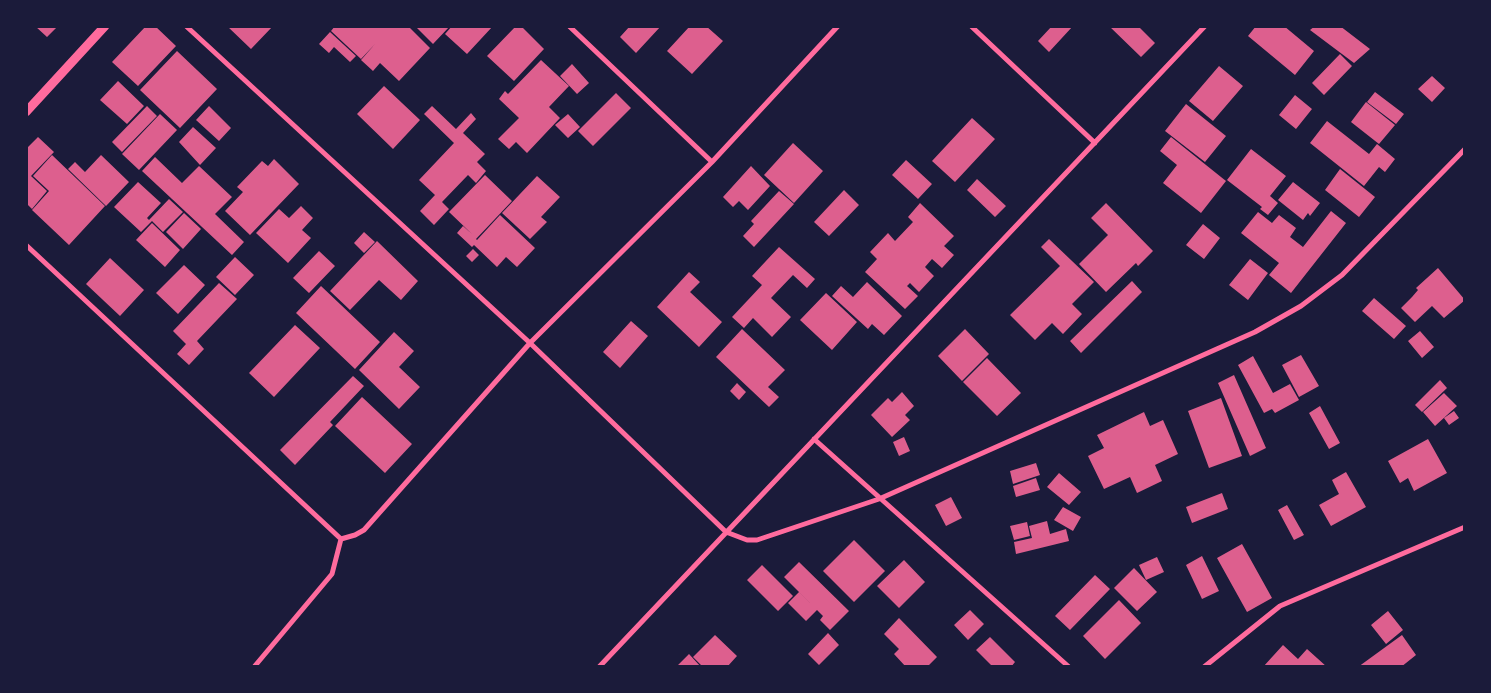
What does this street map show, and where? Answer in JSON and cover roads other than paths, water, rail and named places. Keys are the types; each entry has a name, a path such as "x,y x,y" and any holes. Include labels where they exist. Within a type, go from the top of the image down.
{"street":[{"path":"26,112 105,26"},
{"path":"186,26 530,343 726,532 738,538 757,540 879,499 1255,332 1301,306 1342,276 1465,149"},
{"path":"569,26 712,162"},
{"path":"341,539 364,530 530,343 712,162 838,26"},
{"path":"971,26 1095,143"},
{"path":"599,667 1205,26"},
{"path":"26,245 341,539"},
{"path":"814,439 1069,667"},
{"path":"1204,667 1280,606 1465,527"},
{"path":"254,667 332,574 341,539"}]}
